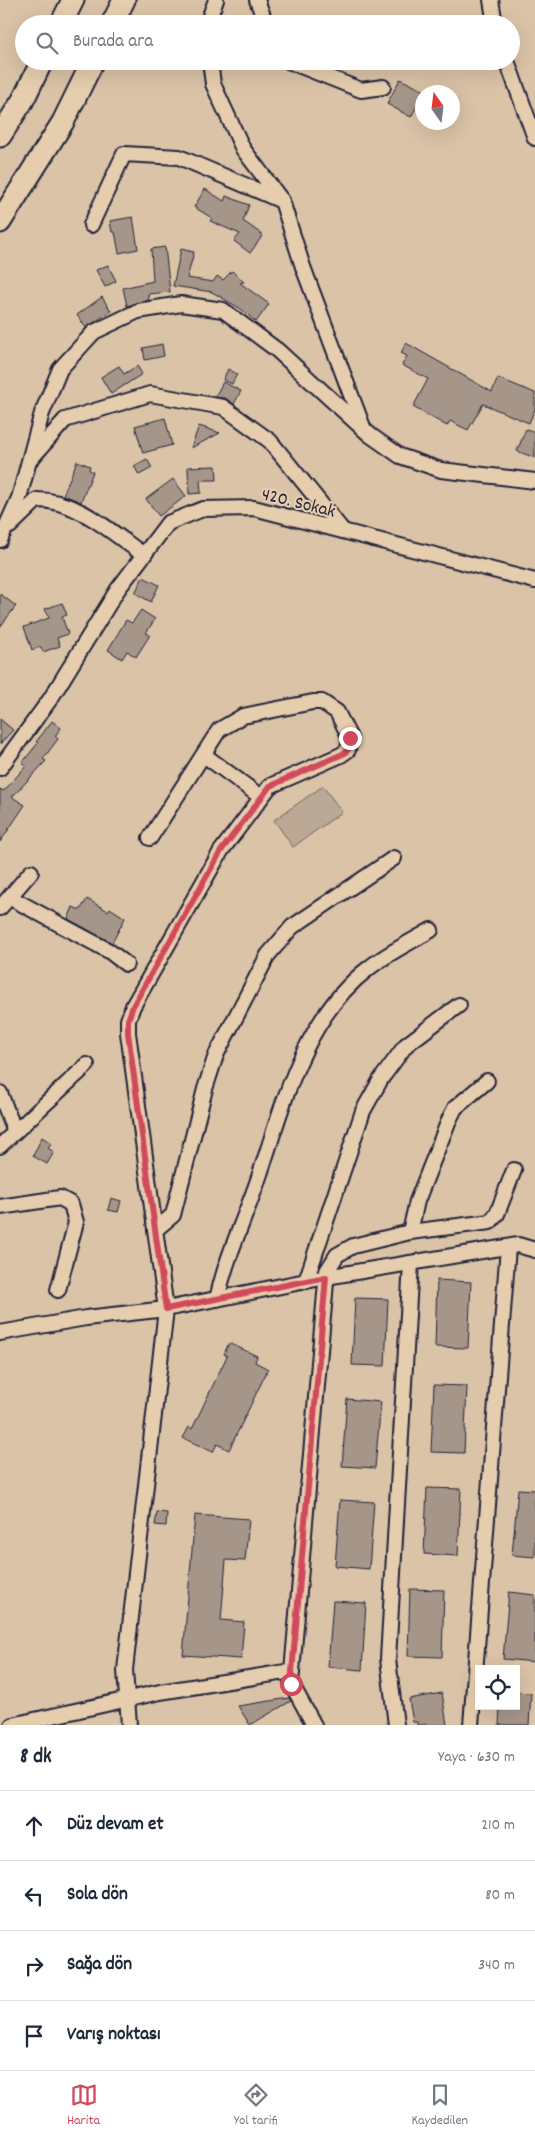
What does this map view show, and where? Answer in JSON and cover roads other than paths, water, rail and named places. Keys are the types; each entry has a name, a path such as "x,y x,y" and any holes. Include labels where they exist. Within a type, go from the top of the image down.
{"highway":[{"path":"66,15 73,0"},
{"path":"116,15 124,0"},
{"path":"0,136 23,100 38,70"},
{"path":"0,222 63,122 89,70"}],"street":[{"path":"210,15 216,0"},
{"path":"257,0 263,15"},
{"path":"491,0 494,15"},
{"path":"211,70 213,84 243,149 282,201 303,267 364,430"},
{"path":"311,70 361,90 383,87"},
{"path":"510,70 535,138"},
{"path":"91,225 124,154 179,157 282,201"},
{"path":"2,536 18,498 42,413 60,369 94,332 138,311 181,304 223,310 277,350 364,430 400,456 442,470 535,482"},
{"path":"28,461 65,420 150,394 223,407 270,441 343,531"},
{"path":"2,536 37,500 48,500 77,509 144,555"},
{"name":"420. Sokak","path":"0,768 52,698 118,589 168,522 204,509 254,508 535,581"},
{"path":"129,1725 125,1670 166,1309 128,1033 128,1020 133,1006 221,851 261,797 276,783 341,755 348,750 350,738 333,707 322,702 313,702 243,716 219,730 150,838"},
{"path":"204,755 261,797"},
{"path":"155,1230 172,1215 216,1054 268,955 292,927 394,858"},
{"path":"0,908 11,898 31,872"},
{"path":"11,898 108,951 126,964"},
{"path":"217,1299 276,1118 307,1046 327,1013 355,981 369,968 431,930"},
{"path":"306,1281 363,1111 371,1095 406,1044 459,1005"},
{"path":"0,1146 87,1065"},
{"path":"410,1232 417,1201 449,1120 456,1108 487,1081"},
{"path":"0,1092 15,1132"},
{"path":"314,1725 291,1684 326,1277 333,1259 347,1248 410,1232 490,1222 497,1214 514,1170"},
{"path":"1,1209 60,1198 71,1204 76,1222 58,1290"},
{"path":"0,1333 86,1318 166,1309 326,1277 518,1245 535,1250"},
{"path":"471,1725 508,1247"},
{"path":"396,1725 388,1660 411,1263"},
{"path":"12,1725 160,1692 292,1671"}]}
